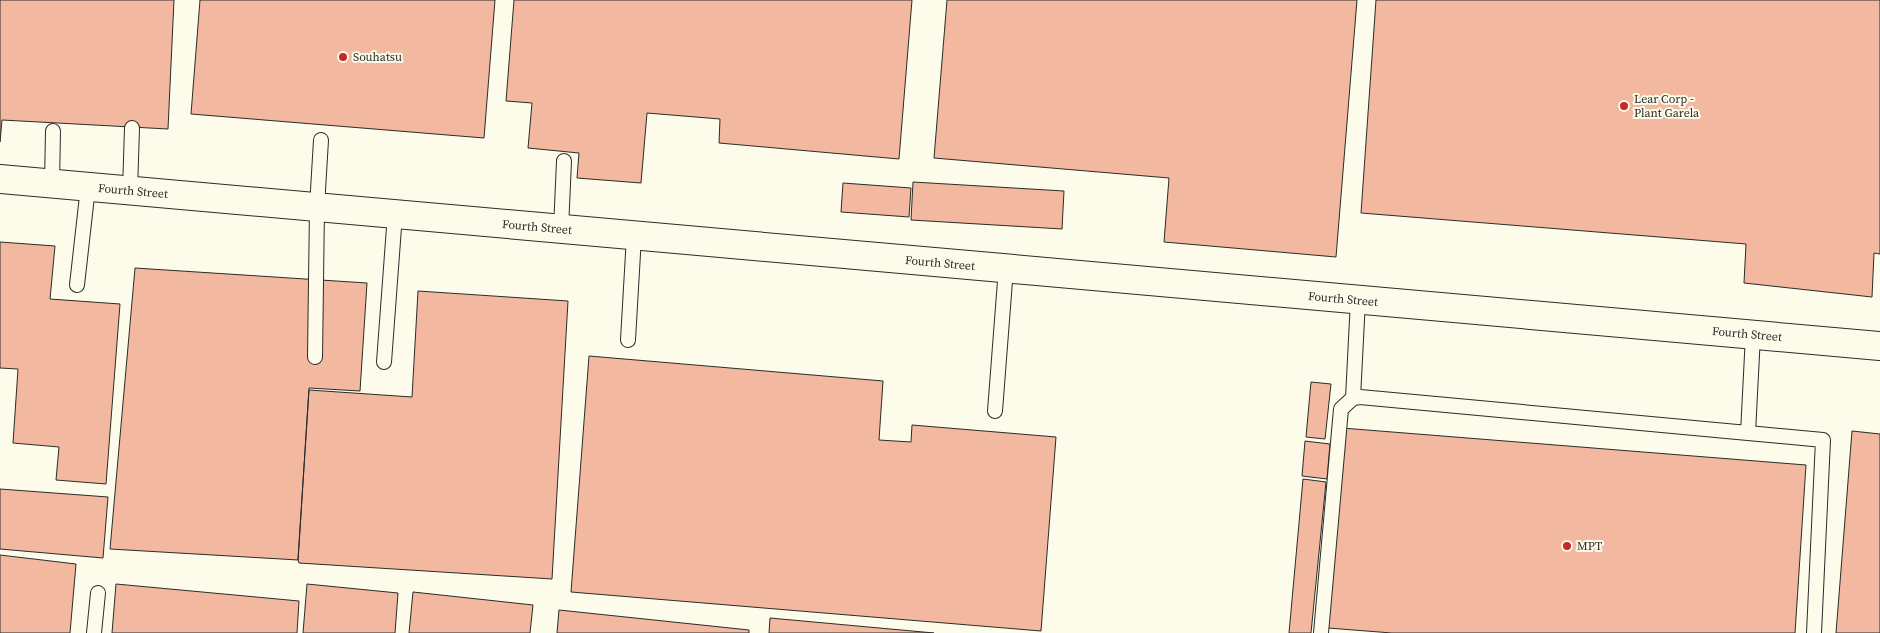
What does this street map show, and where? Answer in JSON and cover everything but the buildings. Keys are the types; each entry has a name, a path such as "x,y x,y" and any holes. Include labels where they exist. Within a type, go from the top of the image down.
{"street":[{"name":"Fourth Street","path":"0,179 1880,346"}],"lane":[{"path":"130,191 132,128"},
{"path":"52,184 53,131"},
{"path":"314,357 317,207 321,140"},
{"path":"561,229 564,161"},
{"path":"77,285 88,187"},
{"path":"384,362 395,214"},
{"path":"628,340 634,236"},
{"path":"995,411 1006,268"},
{"path":"1353,398 1358,300"},
{"path":"1748,433 1753,335"},
{"path":"1321,633 1341,409 1353,398 1360,397 1823,440 1814,633"},
{"path":"94,633 98,594"}],"place":[{"name":"Souhatsu","path":"343,57"},
{"name":"Lear Corp - Plant Garela","path":"1624,106"},
{"name":"MPT","path":"1567,546"}]}
